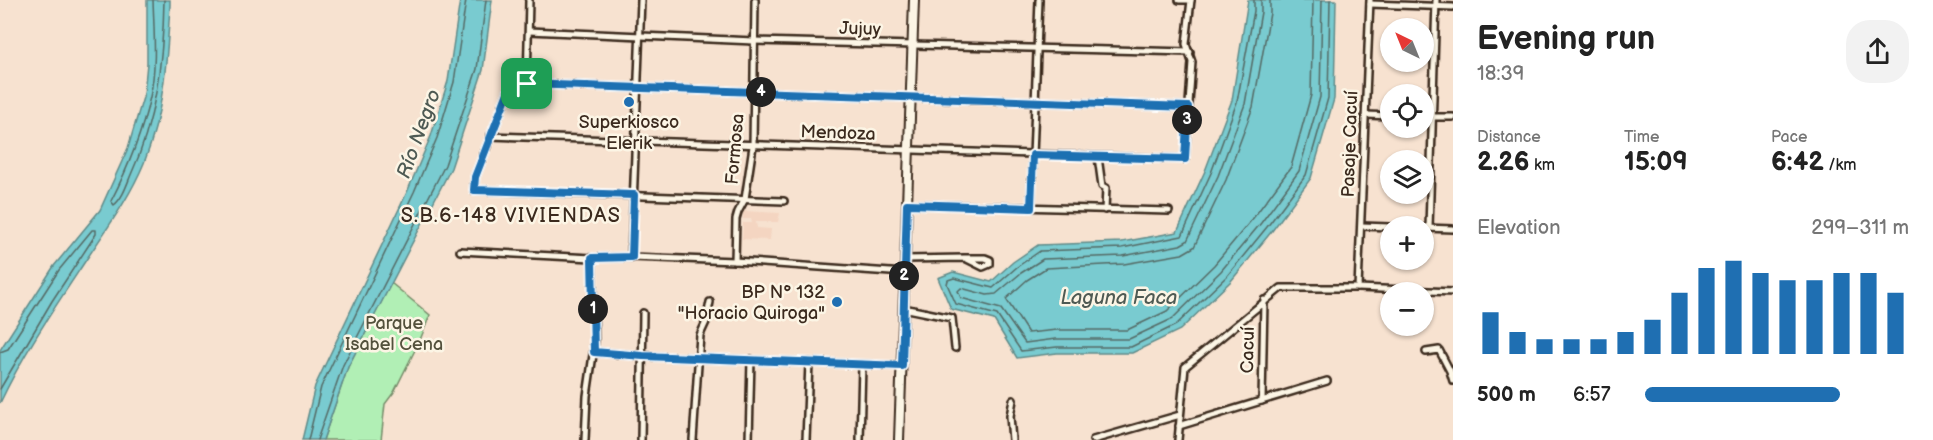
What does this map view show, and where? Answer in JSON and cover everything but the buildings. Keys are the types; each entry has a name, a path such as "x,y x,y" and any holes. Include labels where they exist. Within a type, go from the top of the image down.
{"street":[{"path":"527,84 530,0"},
{"path":"632,257 638,140 641,0"},
{"name":"Formosa","path":"735,261 736,219 745,199 753,146 755,0"},
{"path":"899,440 914,0"},
{"path":"1031,208 1039,0"},
{"path":"784,201 474,190 475,177 511,85 1188,107 1192,62 1186,44 1191,0 1179,0"},
{"path":"1370,2 1436,3 1453,7"},
{"name":"Pasaje Cacuí","path":"1358,288 1370,2"},
{"path":"1433,84 1436,3"},
{"name":"Jujuy","path":"529,32 913,46 1190,52"},
{"name":"Mendoza","path":"490,136 1185,159 1188,107"},
{"path":"1366,115 1380,116"},
{"path":"1434,117 1453,117"},
{"path":"1427,216 1431,138"},
{"path":"1098,157 1102,186 1106,188 1105,210"},
{"path":"907,204 1169,211"},
{"path":"1362,226 1380,227"},
{"path":"1434,228 1453,229"},
{"path":"460,251 592,258 632,257 735,261 904,273"},
{"path":"585,440 586,396 594,352 592,258"},
{"path":"906,259 965,258"},
{"path":"1178,440 1185,367 1281,288 1453,292"},
{"name":"Cacuí","path":"1262,401 1264,300"},
{"path":"693,440 700,335 706,322 710,302"},
{"path":"903,308 952,318 955,348"},
{"path":"641,440 643,313"},
{"path":"1426,352 1439,350 1451,370 1453,381"},
{"path":"594,352 902,366"},
{"path":"749,440 751,359"},
{"path":"806,440 809,362"},
{"path":"860,440 862,365"},
{"path":"1179,426 1327,381"},
{"path":"1012,440 1010,416 1013,400"},
{"path":"1093,440 1180,415"}],"shaded area":[{"path":"743,211 780,213 778,222 756,222 757,228 771,229 770,240 742,239 743,223 752,223 751,219 743,219"}],"green space":[{"name":"Parque Isabel Cena","path":"391,283 430,315 394,392 385,404 381,440 323,440 348,367"}],"water":[{"path":"147,0 170,0 166,65 151,144 132,188 30,347 0,403 0,350 54,266 100,210 128,148 144,94 147,63"},
{"path":"460,0 492,0 483,70 451,168 348,367 323,440 302,440 315,386 408,190 431,136 448,81"},
{"name":"Laguna Faca","path":"1248,0 1336,0 1334,99 1311,178 1231,281 1180,330 1132,353 1057,353 1017,358 994,320 951,309 938,278 953,272 991,282 1013,262 1038,245 1122,242 1177,232 1205,171 1232,100"}],"place":[{"name":"Superkiosco Elerik","path":"629,102"},
{"name":"BP N° 132 \"Horacio Quiroga\"","path":"837,302"}],"district":[{"name":"S.B.6-148 VIVIENDAS","path":"511,216"}],"route":[{"path":"527,84 1188,107 1185,159 1033,155 1031,208 907,204 902,366 594,352 592,258 632,257 634,195 474,190 475,177 511,85 527,84"}],"water label":[{"name":"Río Negro","path":"419,134"}]}
